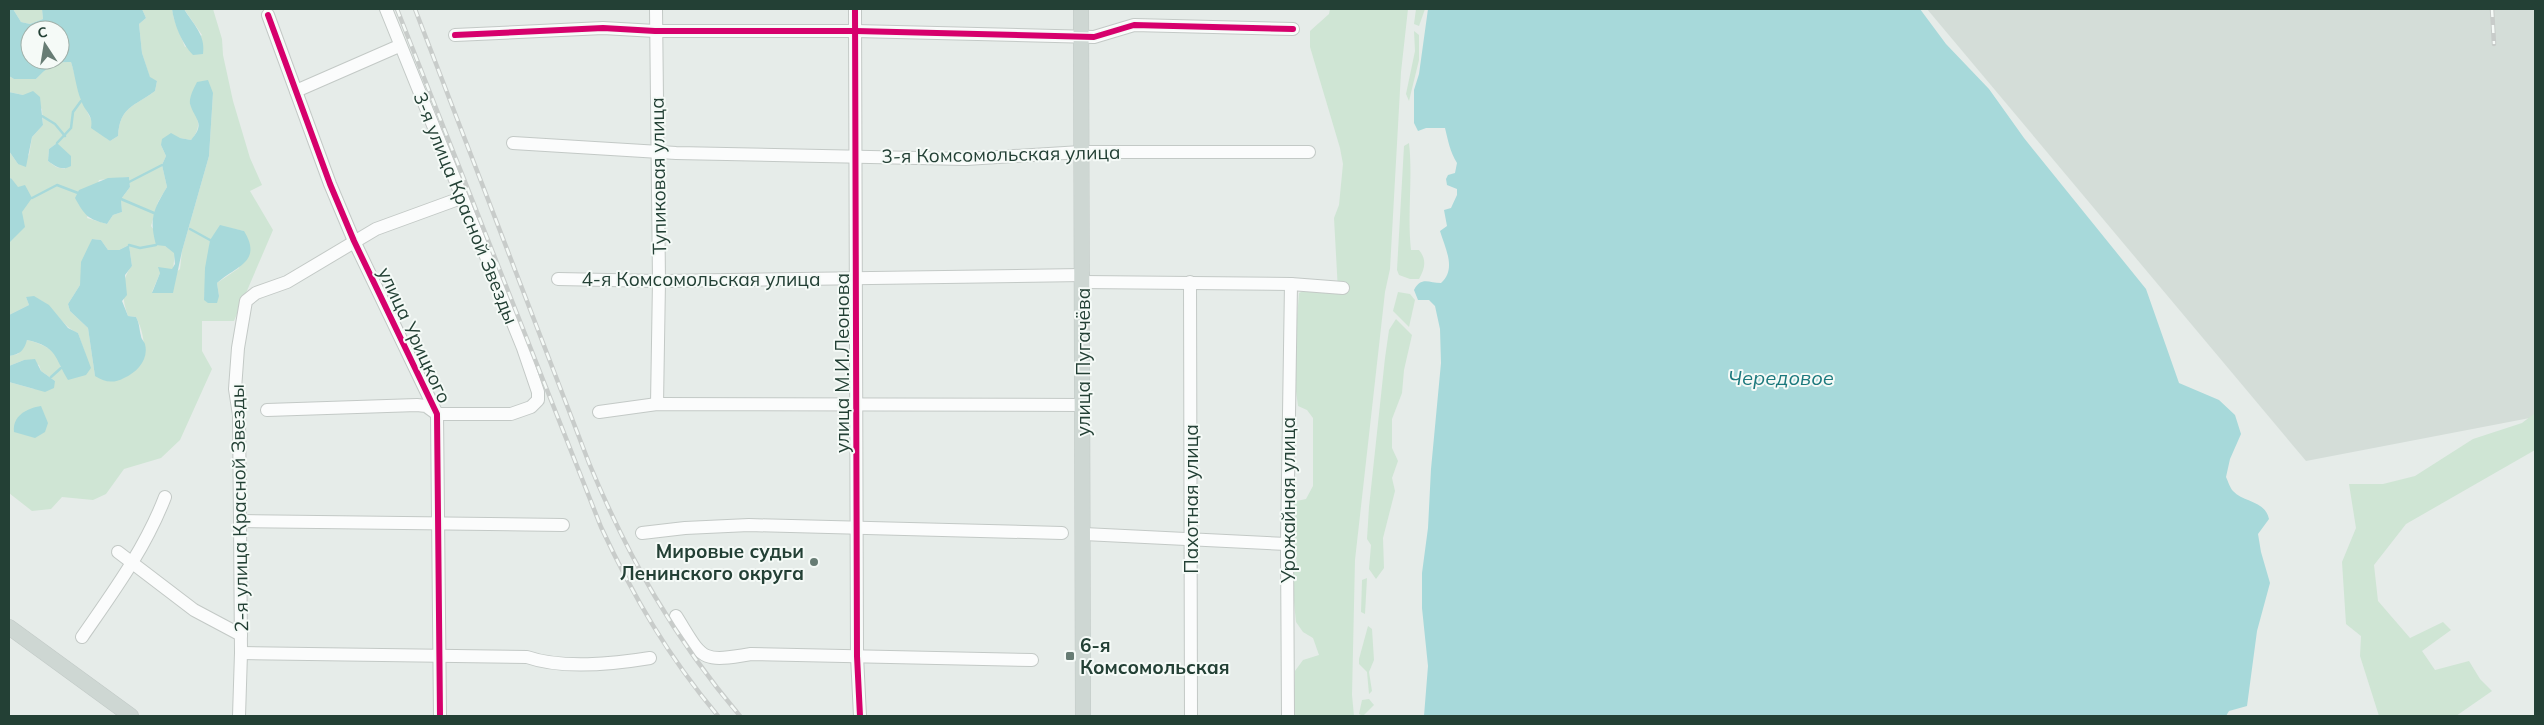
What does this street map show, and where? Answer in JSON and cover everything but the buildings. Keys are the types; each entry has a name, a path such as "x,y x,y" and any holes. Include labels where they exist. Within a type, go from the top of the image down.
{"main road":[{"name":"улица Пугачёва","path":"1081,9 1084,534 1083,716"},
{"path":"9,627 131,716"}],"street":[{"name":"3-я улица Красной Звезды","path":"386,9 399,46 523,348 538,392 538,400 531,407 511,414 437,414"},
{"name":"Тупиковая улица","path":"656,9 659,281 657,404"},
{"name":"улица М.И.Леонова","path":"856,9 857,656 860,716"},
{"name":"улица Урицкого","path":"268,15 354,241 437,414 440,716"},
{"path":"455,34 603,28 655,32 856,31 1081,36 1104,35 1118,28 1134,25 1293,29"},
{"path":"296,91 399,46"},
{"name":"3-я Комсомольская улица","path":"513,143 658,150 966,159 1082,152 1309,152"},
{"path":"354,241 376,228 461,198"},
{"name":"2-я улица Красной Звезды","path":"238,716 241,653 240,521 239,415 235,389 238,348 246,301 256,293 287,282 354,241"},
{"name":"4-я Комсомольская улица","path":"558,280 1083,278 1291,284 1343,288"},
{"name":"Пахотная улица","path":"1190,282 1191,716"},
{"name":"Урожайная улица","path":"1288,716 1287,544 1291,284"},
{"path":"599,412 657,404 856,406 1083,405"},
{"path":"267,410 417,405 426,406 437,414"},
{"path":"82,637 133,563 153,529 165,497"},
{"path":"240,521 563,525"},
{"path":"642,533 685,528 749,525 1062,533"},
{"path":"1084,534 1287,544"},
{"path":"118,552 194,610 241,635"},
{"path":"676,616 698,650 706,657 722,659 752,654 1032,660"},
{"path":"241,653 527,657 545,663 624,662 650,658"}],"shaded area":[{"path":"1927,9 2535,9 2535,417 2306,461"}],"green space":[{"path":"13,9 42,9 43,19 20,20"},
{"path":"142,9 172,9 185,47 202,35 184,9 213,9 222,39 223,55 233,101 250,158 262,185 250,191 273,230 234,321 202,321 202,351 212,369 180,440 161,458 124,469 106,494 93,500 62,497 51,509 32,511 9,493 9,382 34,389 55,381 41,371 39,365 24,360 9,366 9,356 18,354 27,340 53,352 61,368 85,353 78,333 65,324 48,305 41,301 26,297 29,305 9,315 9,242 18,230 21,212 18,193 11,178 9,179 9,151 18,164 29,155 32,137 43,125 42,109 23,95 9,92 9,76 14,79 36,79 45,70 70,70 71,62 84,105 95,125 110,141 118,136 119,126 129,108 155,91 157,81 150,78 142,53 139,24 146,18","holes":["213,93 209,156 182,251 180,269 152,292 160,273 173,269 175,253 165,246 151,226 158,202 167,187 162,165 166,156 161,145 180,138 191,140 197,131 198,122 190,104","57,143 65,169 56,167 48,161 49,149","129,177 130,187 121,199 122,212 113,215 107,224 87,218 99,180","221,226 244,231 239,268 217,283 219,296 204,300 210,240","92,239 101,240 108,250 119,250 129,245 132,266 125,277 123,297 128,316 136,317 142,332 144,359 95,376 88,328 70,311 68,304 80,285"]},
{"path":"1330,9 1408,9 1401,72 1390,269 1385,292 1355,560 1352,695 1354,716 1293,716 1295,671 1303,660 1319,655 1313,638 1303,632 1296,622 1291,573 1293,563 1297,561 1290,541 1292,502 1306,499 1313,486 1313,418 1307,410 1298,406 1293,369 1299,293 1305,290 1338,291 1334,218 1339,205 1343,164 1310,47 1310,31 1329,14"},
{"path":"1416,9 1425,9 1419,26 1414,24"},
{"path":"1414,31 1419,35 1419,60 1409,101 1406,94 1415,51"},
{"path":"1409,143 1411,250 1419,250 1424,261 1424,268 1419,279 1410,279 1399,275 1397,270 1404,146"},
{"path":"1398,292 1410,294 1415,300 1409,327 1393,311"},
{"path":"1396,319 1412,335 1404,370 1402,393 1392,419 1392,448 1398,461 1392,478 1395,491 1383,538 1384,568 1376,579 1369,569 1371,545 1367,539 1369,507 1389,330"},
{"path":"2535,413 2535,450 2406,524 2374,565 2378,601 2410,638 2443,622 2451,630 2422,651 2435,670 2469,661 2480,679 2492,691 2456,716 2379,716 2360,656 2361,636 2346,624 2342,562 2356,528 2349,484 2383,484 2415,476 2473,439 2522,423"},
{"path":"1367,578 1365,614 1361,612 1362,580"},
{"path":"1368,626 1372,629 1374,660 1369,672 1372,691 1369,694 1367,672 1359,664"},
{"path":"1369,699 1374,705 1363,716 1359,714 1362,700"}],"water":[{"path":"9,9 13,9 20,20 20,70 46,70 36,79 14,79 9,76"},
{"path":"42,9 142,9 146,18 139,24 142,53 150,77 157,81 155,91 129,108 119,126 118,136 110,141 91,128 90,116 82,104 71,62 70,20 40,20 43,19"},
{"path":"172,9 184,9 201,35 203,54 193,55 185,45"},
{"name":"Чередовое","path":"1428,9 1920,9 1946,44 1989,89 2024,138 2146,289 2179,383 2219,400 2235,415 2241,434 2230,459 2226,477 2233,491 2263,508 2269,519 2258,534 2270,583 2257,631 2247,706 2229,711 2226,716 1424,716 1428,666 1422,608 1422,573 1428,528 1431,469 1441,363 1440,329 1435,306 1429,300 1418,300 1414,290 1419,283 1426,281 1441,283 1446,277 1449,265 1447,251 1440,231 1447,226 1444,210 1451,208 1457,195 1457,189 1447,185 1446,179 1448,175 1455,173 1457,163 1445,128 1426,128 1418,131 1414,123 1414,90 1419,74"},
{"path":"208,80 213,93 209,156 182,251 173,293 152,293 160,273 158,267 172,269 175,264 174,253 165,246 156,245 153,228 158,202 167,187 162,165 166,156 161,145 162,139 171,133 180,138 191,140 199,125 190,104 191,96 197,82"},
{"path":"33,91 40,97 43,125 32,137 26,167 18,164 9,151 9,92 23,95"},
{"path":"57,143 71,156 71,166 59,168 48,161 49,149"},
{"path":"129,177 130,187 121,199 122,212 113,215 107,224 88,216 75,198 79,190 108,178"},
{"path":"11,178 18,187 25,185 32,198 22,212 25,227 9,243 9,179"},
{"path":"220,225 244,231 249,241 249,257 217,283 219,296 217,303 208,303 204,300 205,268 210,240"},
{"path":"92,239 101,240 108,250 119,250 129,245 132,266 125,275 127,295 122,301 128,316 136,317 146,350 144,360 137,369 120,380 112,382 95,376 88,328 70,311 68,304 80,285 81,262"},
{"path":"34,296 49,305 68,328 78,333 91,368 86,375 68,380 50,350 45,346 27,340 21,351 9,356 9,315 29,305 26,297"},
{"path":"35,359 41,371 55,381 54,388 45,392 9,382 9,366 24,360"},
{"path":"41,406 48,423 45,432 35,438 14,432 15,421 18,417 26,411"}],"waterway":[{"path":"57,143 71,128 73,112 81,101"},
{"path":"42,116 55,124 65,136"},
{"path":"129,182 162,165"},
{"path":"32,198 57,185 78,193"},
{"path":"121,199 154,213"},
{"path":"190,229 210,240"},
{"path":"129,245 140,248 156,245"},
{"path":"51,377 61,368"}],"railway":[{"path":"397,9 601,527 626,578 653,626 683,671 718,716"},
{"path":"415,9 604,498 654,596 694,657 740,716"},
{"path":"2492,9 2494,44"}],"cycle path":[{"path":"855,9 857,656 860,716"},
{"path":"268,15 330,184 354,241 437,414 440,716"},
{"path":"455,35 603,28 655,31 856,31 1094,37 1134,25 1293,29"}],"place":[{"name":"Мировые судьи Ленинского округа","path":"814,562"},
{"name":"6-я Комсомольская","path":"1070,656"}]}
